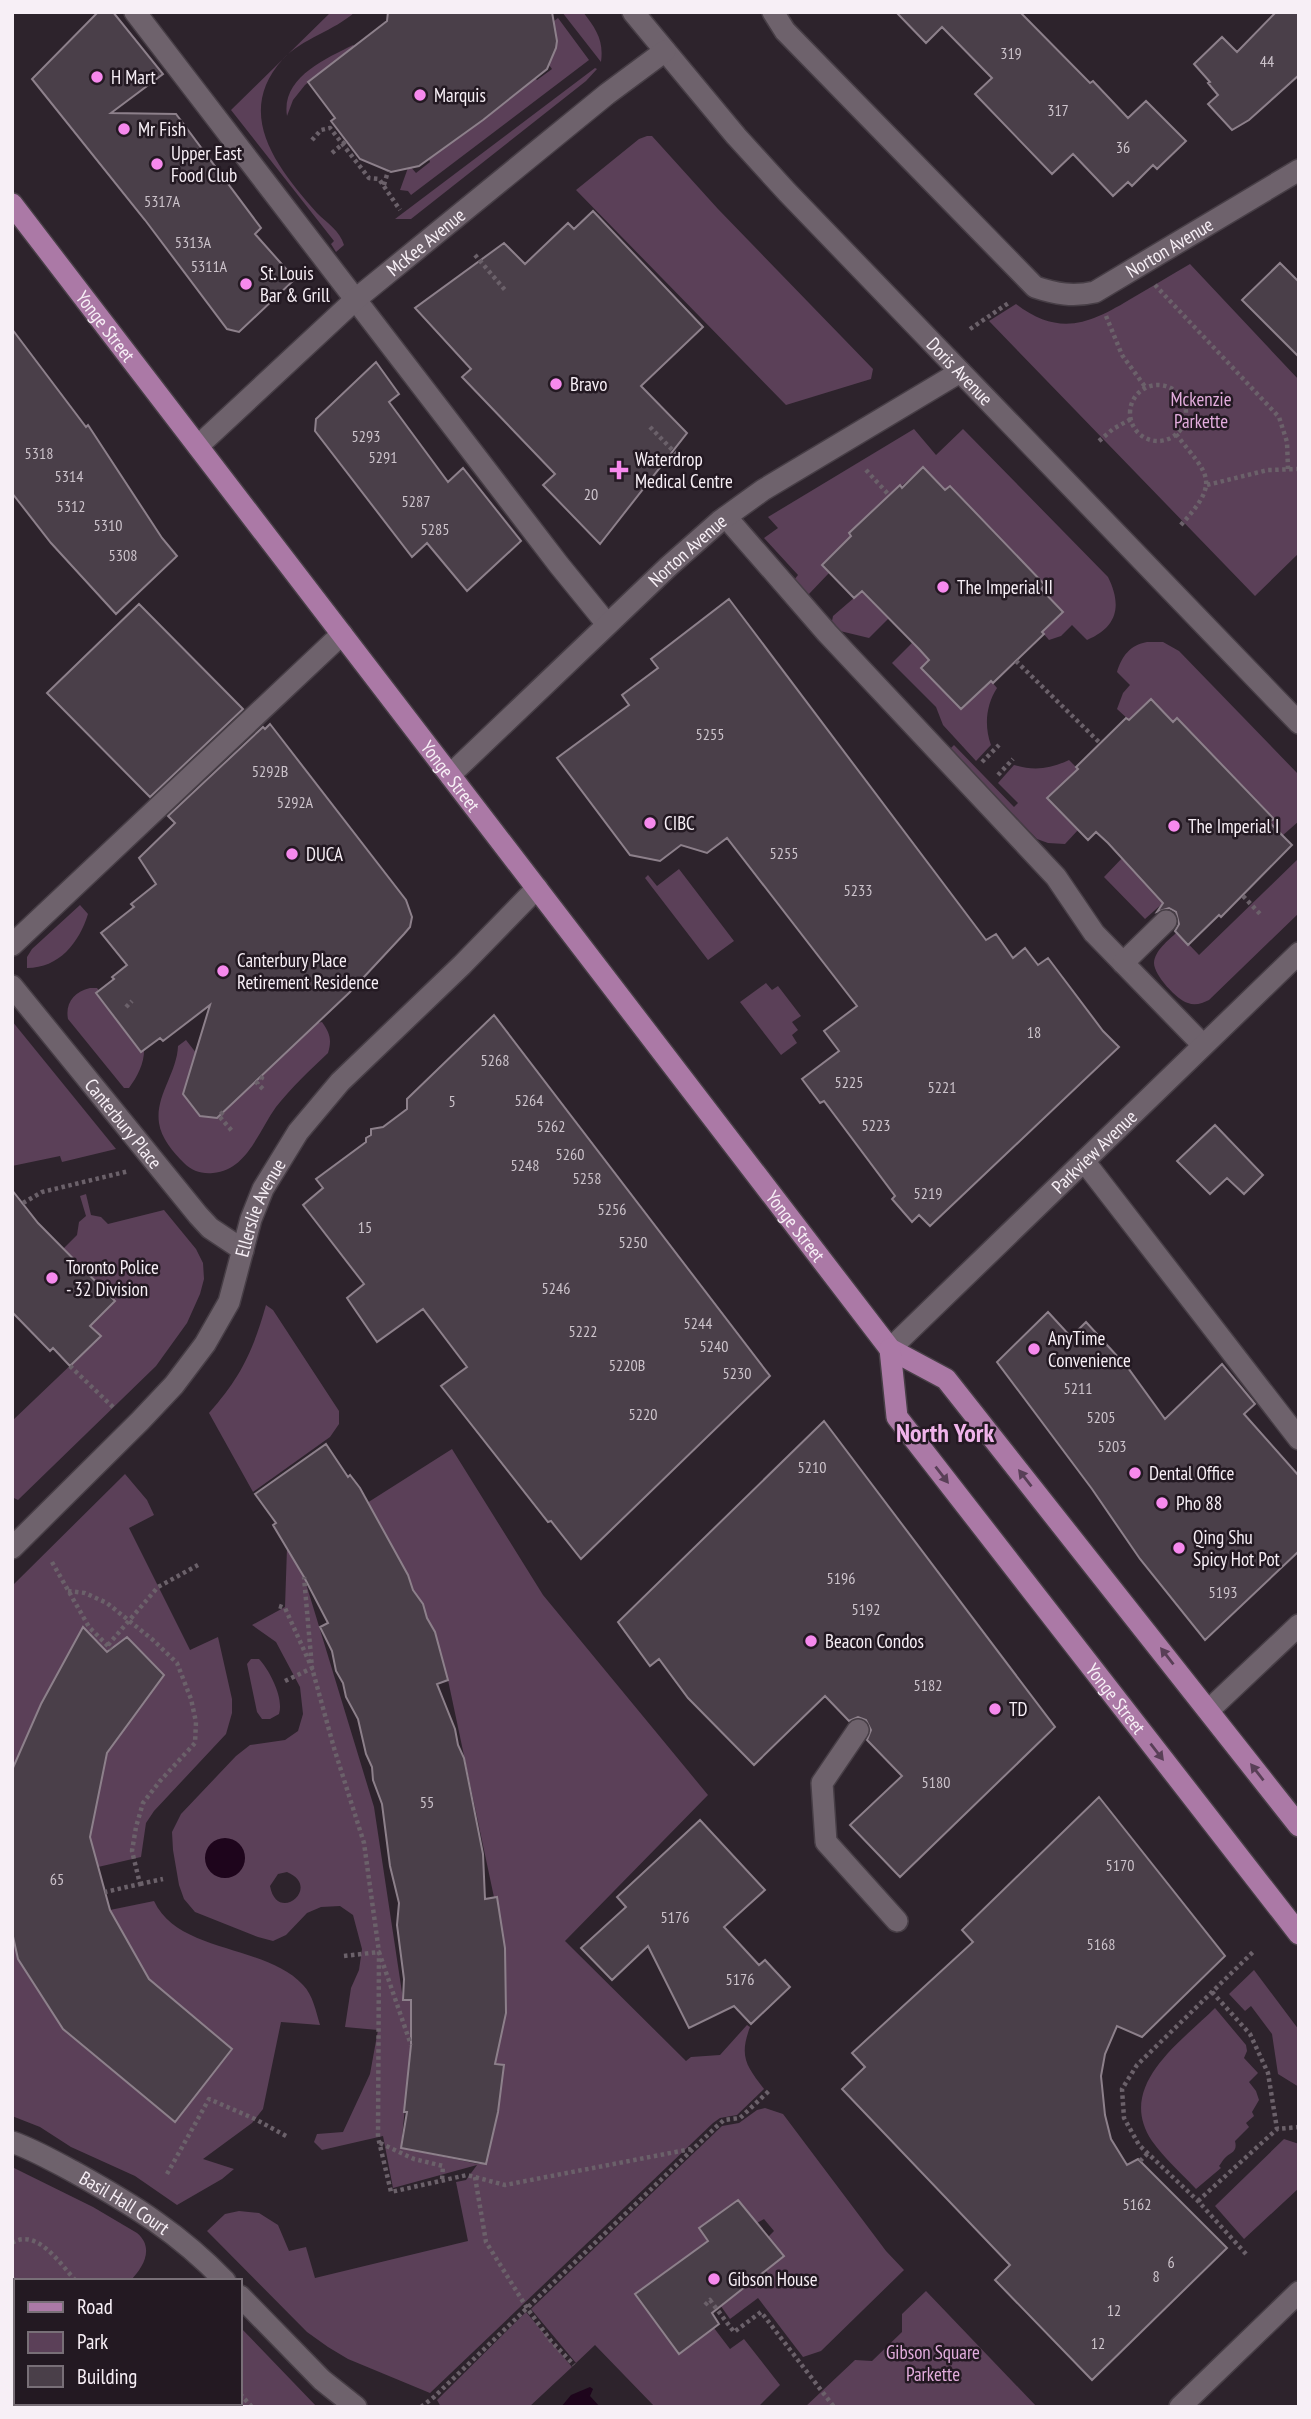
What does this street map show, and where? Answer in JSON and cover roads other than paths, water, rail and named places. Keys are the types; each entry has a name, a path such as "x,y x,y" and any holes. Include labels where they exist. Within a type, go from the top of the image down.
{"main road":[{"name":"Yonge Street","path":"12,204 890,1349 946,1379 1299,1826"},
{"name":"Yonge Street","path":"890,1349 897,1417 1299,1934"}],"street":[{"path":"135,12 607,624"},
{"name":"Doris Avenue","path":"633,12 779,183 1299,723"},
{"name":"Norton Avenue","path":"774,12 785,32 1035,287 1065,295 1080,296 1095,292 1299,170"},
{"name":"McKee Avenue","path":"198,446 356,299 597,102 665,51"},
{"name":"Norton Avenue","path":"450,775 689,547 726,517 769,486 960,372"},
{"path":"726,517 827,633 1056,877 1094,933 1203,1045"},
{"path":"12,945 342,634"},
{"name":"Ellerslie Avenue","path":"12,1548 134,1428 182,1375 218,1324 233,1291 251,1219 263,1189 285,1151 311,1115 537,888"},
{"path":"1123,963 1166,921"},
{"name":"Parkview Avenue","path":"890,1349 1299,953"},
{"name":"Canterbury Place","path":"12,986 210,1228 243,1250"},
{"path":"1084,1161 1299,1439"},
{"path":"1209,1710 1299,1625"},
{"path":"858,1730 822,1783 826,1842 897,1922"},
{"name":"Basil Hall Court","path":"12,2142 50,2159 137,2207 184,2241 223,2279"},
{"path":"1180,2407 1299,2292"},
{"path":"242,2298 322,2380 356,2407"}],"place":[{"name":"H Mart","path":"97,77"},
{"name":"Marquis","path":"420,95"},
{"name":"Mr Fish","path":"124,129"},
{"name":"Upper East Food Club","path":"157,164"},
{"name":"St. Louis Bar & Grill","path":"246,284"},
{"name":"Bravo","path":"556,384"},
{"name":"Waterdrop Medical Centre","path":"619,470"},
{"name":"The Imperial II","path":"943,587"},
{"name":"CIBC","path":"650,823"},
{"name":"The Imperial I","path":"1174,826"},
{"name":"DUCA","path":"292,854"},
{"name":"Canterbury Place Retirement Residence","path":"223,971"},
{"name":"Toronto Police - 32 Division","path":"52,1278"},
{"name":"AnyTime Convenience","path":"1034,1349"},
{"name":"Dental Office","path":"1135,1473"},
{"name":"Pho 88","path":"1162,1503"},
{"name":"Qing Shu Spicy Hot Pot","path":"1179,1548"},
{"name":"Beacon Condos","path":"811,1641"},
{"name":"TD","path":"995,1709"},
{"name":"Gibson House","path":"714,2279"}],"district":[{"name":"North York","path":"945,1432"}],"park label":[{"name":"Mckenzie Parkette","path":"1201,410"},
{"name":"Gibson Square Parkette","path":"933,2363"}]}
